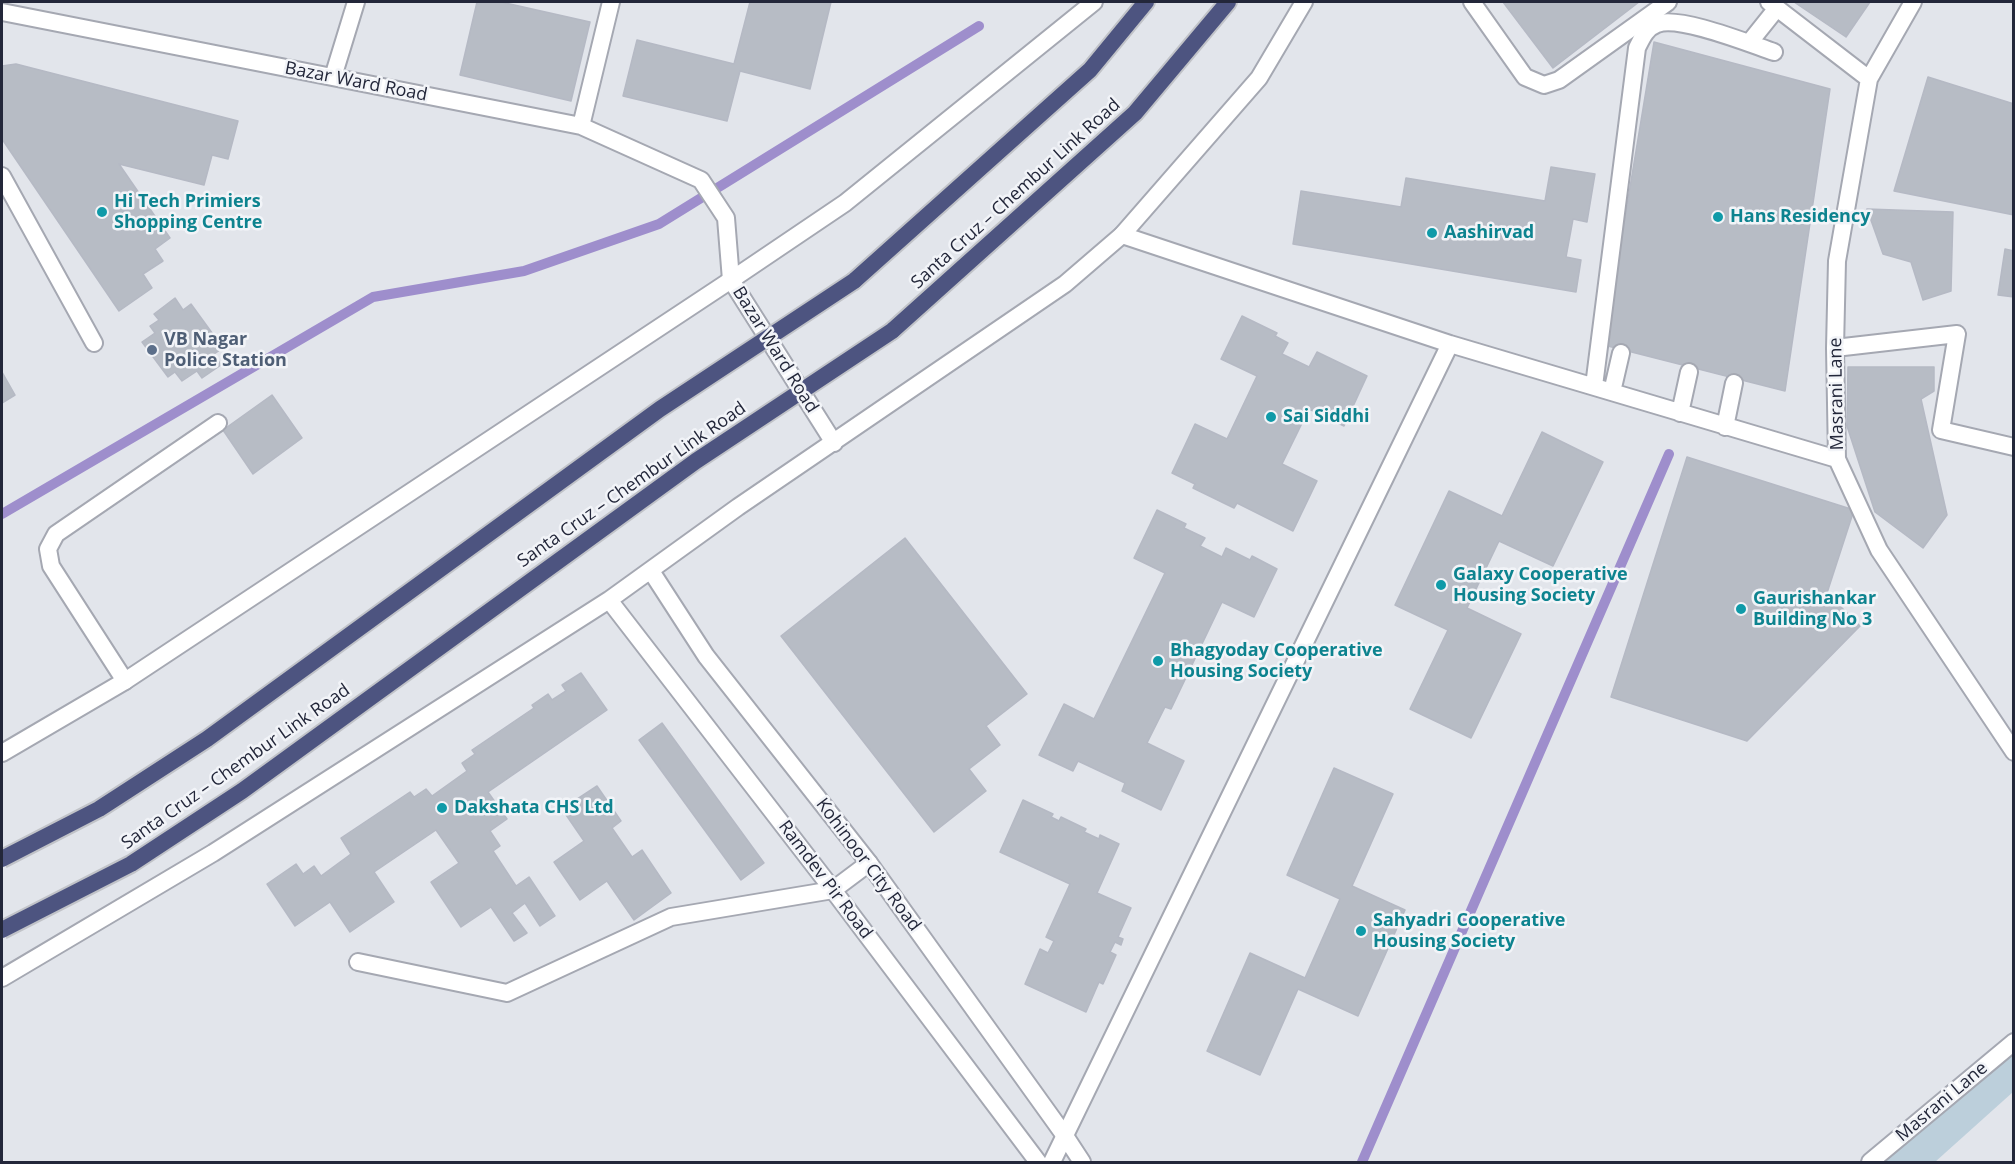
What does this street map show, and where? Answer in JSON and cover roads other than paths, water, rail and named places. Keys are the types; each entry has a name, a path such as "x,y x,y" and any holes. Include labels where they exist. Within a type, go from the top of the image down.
{"highway":[{"path":"2,859 99,809 207,739 660,409 854,281 1090,70 1146,2"},
{"name":"Santa Cruz – Chembur Link Road","path":"2,930 130,864 242,791 696,461 892,331 1135,113 1228,2"}],"street":[{"path":"333,77 356,2"},
{"path":"581,126 611,2"},
{"path":"2,753 125,681 845,203 1094,2"},
{"path":"2,978 213,853 609,600 738,507 1065,284 1122,235 1259,78 1304,2"},
{"path":"1472,2 1525,77 1544,85 1559,80 1668,2"},
{"name":"Masrani Lane","path":"1913,2 1869,80 1837,261 1835,348 1837,459 1879,550 2013,752"},
{"path":"1749,43 1773,5 1869,80"},
{"name":"Bazar Ward Road","path":"2,12 581,126 701,180 726,218 731,280 834,443"},
{"path":"1594,387 1637,48 1646,31 1658,23 1678,22 1774,52"},
{"path":"2,176 94,343"},
{"path":"1122,235 1450,344 1837,459"},
{"path":"1835,348 1957,334 1941,430 2013,447"},
{"path":"1053,1162 1450,344"},
{"path":"1611,392 1621,353"},
{"path":"1680,413 1689,372"},
{"path":"1725,427 1734,383"},
{"path":"125,681 51,566 48,549 57,534 218,423"},
{"name":"Kohinoor City Road","path":"651,571 706,656 869,863 1082,1162"},
{"name":"Ramdev Pir Road","path":"609,600 834,890 1038,1162"},
{"path":"358,962 507,993 671,917 834,890 869,863"},
{"name":"Masrani Lane","path":"1870,1162 2013,1042"}],"waterway":[{"path":"2,514 373,297 524,271 659,224 979,26"},
{"path":"1362,1162 1669,454"}],"place":[{"name":"Hi Tech Primiers Shopping Centre","path":"102,212"},
{"name":"Hans Residency","path":"1718,217"},
{"name":"Aashirvad","path":"1432,233"},
{"name":"VB Nagar Police Station","path":"152,350"},
{"name":"Sai Siddhi","path":"1271,417"},
{"name":"Galaxy Cooperative Housing Society","path":"1441,585"},
{"name":"Gaurishankar Building No 3","path":"1741,609"},
{"name":"Bhagyoday Cooperative Housing Society","path":"1158,661"},
{"name":"Dakshata CHS Ltd","path":"442,808"},
{"name":"Sahyadri Cooperative Housing Society","path":"1361,931"}]}
